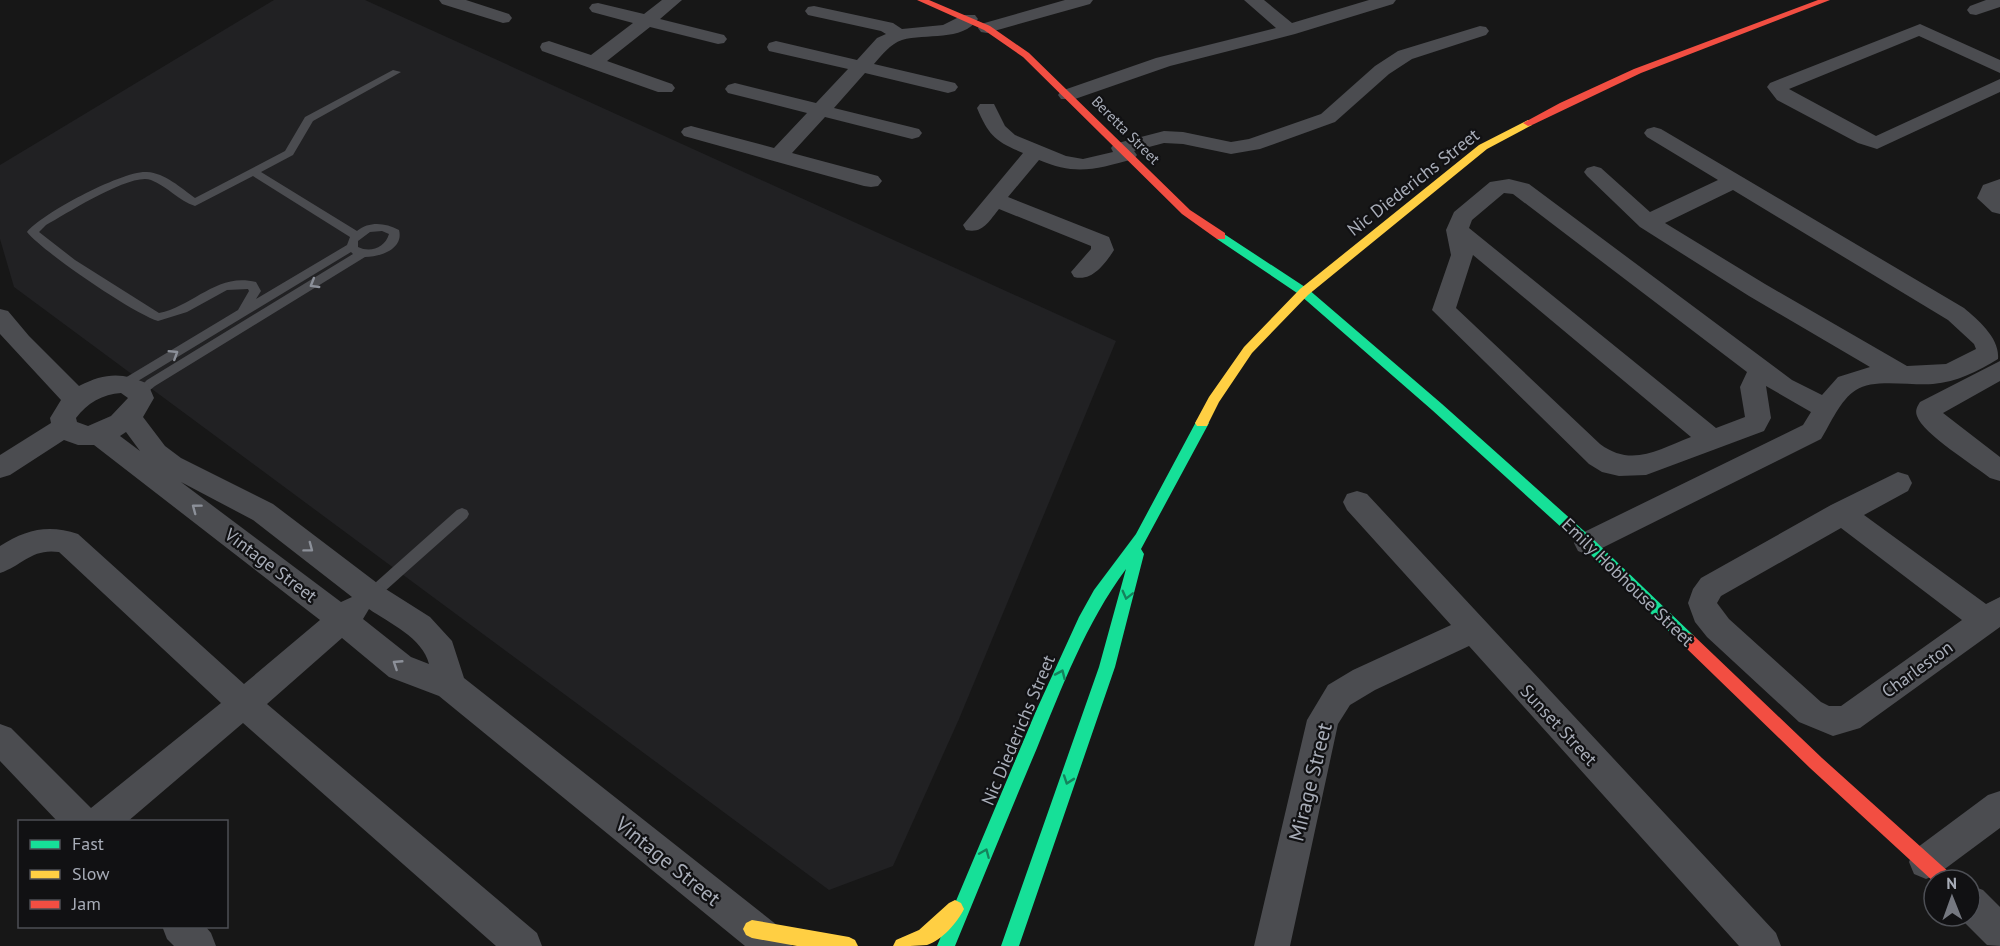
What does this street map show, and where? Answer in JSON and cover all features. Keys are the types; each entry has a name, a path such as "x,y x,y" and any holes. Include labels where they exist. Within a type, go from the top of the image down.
{"street":[{"path":"448,0 503,18"},
{"path":"594,63 673,0"},
{"name":"Beretta Street","path":"921,0 987,28 1026,55 1186,212 1304,292"},
{"path":"1253,0 1289,30"},
{"path":"1068,95 1163,62 1289,30 1387,0"},
{"name":"Nic Diederichs Street","path":"946,946 1044,711 1084,622 1099,594 1141,538 1214,400 1248,350 1304,292 1484,147 1582,94 1642,68 1826,0"},
{"path":"987,28 1077,1"},
{"path":"1976,10 2000,1"},
{"path":"598,8 718,39"},
{"path":"814,11 887,27 899,35"},
{"path":"778,156 884,42 899,35 947,30 969,20"},
{"path":"2000,67 1920,29 1777,87 1784,96 1877,143 2000,86"},
{"path":"987,108 996,129 1001,134 1061,162 1083,165 1164,137 1231,148 1253,145 1328,118 1382,70 1405,55 1480,31"},
{"path":"549,47 665,88"},
{"path":"776,47 948,87"},
{"path":"735,89 912,133"},
{"path":"691,132 871,181"},
{"path":"1588,543 1812,432 1826,408 1847,383 1876,375 1934,375 1956,371 1989,353 1985,340 1956,314 1654,134"},
{"path":"974,225 1035,151"},
{"path":"1594,172 1648,222 1903,375"},
{"path":"1648,222 1734,181"},
{"path":"1762,370 1754,378 1752,385 1758,408 1758,418 1755,424 1646,465 1629,468 1614,467 1599,458 1444,310 1462,255 1457,230 1462,217 1498,187 1509,186 1521,189 1762,370 1783,386 1826,408"},
{"path":"2000,186 1991,190 1988,198 2000,207"},
{"path":"994,200 1101,242 1103,249 1082,272"},
{"path":"1457,230 1711,439"},
{"name":"Emily Hobhouse Street","path":"1304,292 1588,543 1816,763 1933,868"},
{"path":"0,317 20,342 77,400"},
{"path":"2000,370 1929,409 1930,416 1936,423 2000,471"},
{"path":"100,387 131,399 110,429 97,433 74,434 65,427 64,416 77,400 100,387"},
{"name":"Vintage Street","path":"131,399 156,453 172,465 263,513 371,595 419,626 441,650 450,686"},
{"path":"0,468 65,427"},
{"name":"Vintage Street","path":"97,433 400,667 450,686 763,937"},
{"path":"1898,483 1841,513 1992,615"},
{"name":"Sunset Street","path":"1357,502 1763,946"},
{"name":"Charleston","path":"1841,513 1712,587 1703,595 1702,604 1719,628 1810,712 1821,719 1831,721 1849,718 1992,615"},
{"path":"0,561 38,540 53,538 68,542 243,703 524,946"},
{"name":"Nic Diederichs Street","path":"1010,946 1107,666 1141,538"},
{"path":"102,820 371,595"},
{"name":"Mirage Street","path":"1272,946 1323,720 1339,695 1364,680 1472,630"},
{"path":"0,739 80,820"},
{"path":"1939,868 2000,807"},
{"path":"902,946 913,944 937,931 969,891"},
{"path":"1982,915 2000,932"},
{"path":"181,928 198,946"},
{"path":"763,937 849,946"}],"lane":[{"path":"244,310 255,291 252,285 241,283 221,285 178,312 158,317 76,265 40,240 33,232 42,223 132,176 149,175 195,202 289,153 309,119 396,72"},
{"path":"253,172 357,245"},
{"path":"131,399 244,310 357,245"},
{"path":"131,399 151,383 357,245"},
{"path":"371,595 462,514"}],"shaded area":[{"path":"274,0 365,0 1116,341 959,719 893,866 829,890 14,287 0,239 0,165"}],"traffic: fast":[{"path":"1221,236 1304,292 1437,407 1588,543 1688,640"},
{"path":"946,946 1044,711 1084,622 1099,594 1141,538 1202,423"},
{"path":"1010,946 1107,667 1137,554"}],"traffic: slow":[{"path":"1202,423 1214,400 1248,350 1304,292 1483,147 1528,123"},
{"path":"902,946 932,932 955,909"},
{"path":"752,929 849,946"}],"traffic: jam":[{"path":"921,0 987,28 1026,55 1186,212 1221,236"},
{"path":"1528,123 1637,71 1826,0"},
{"path":"1688,640 1816,763 1932,868"}]}
